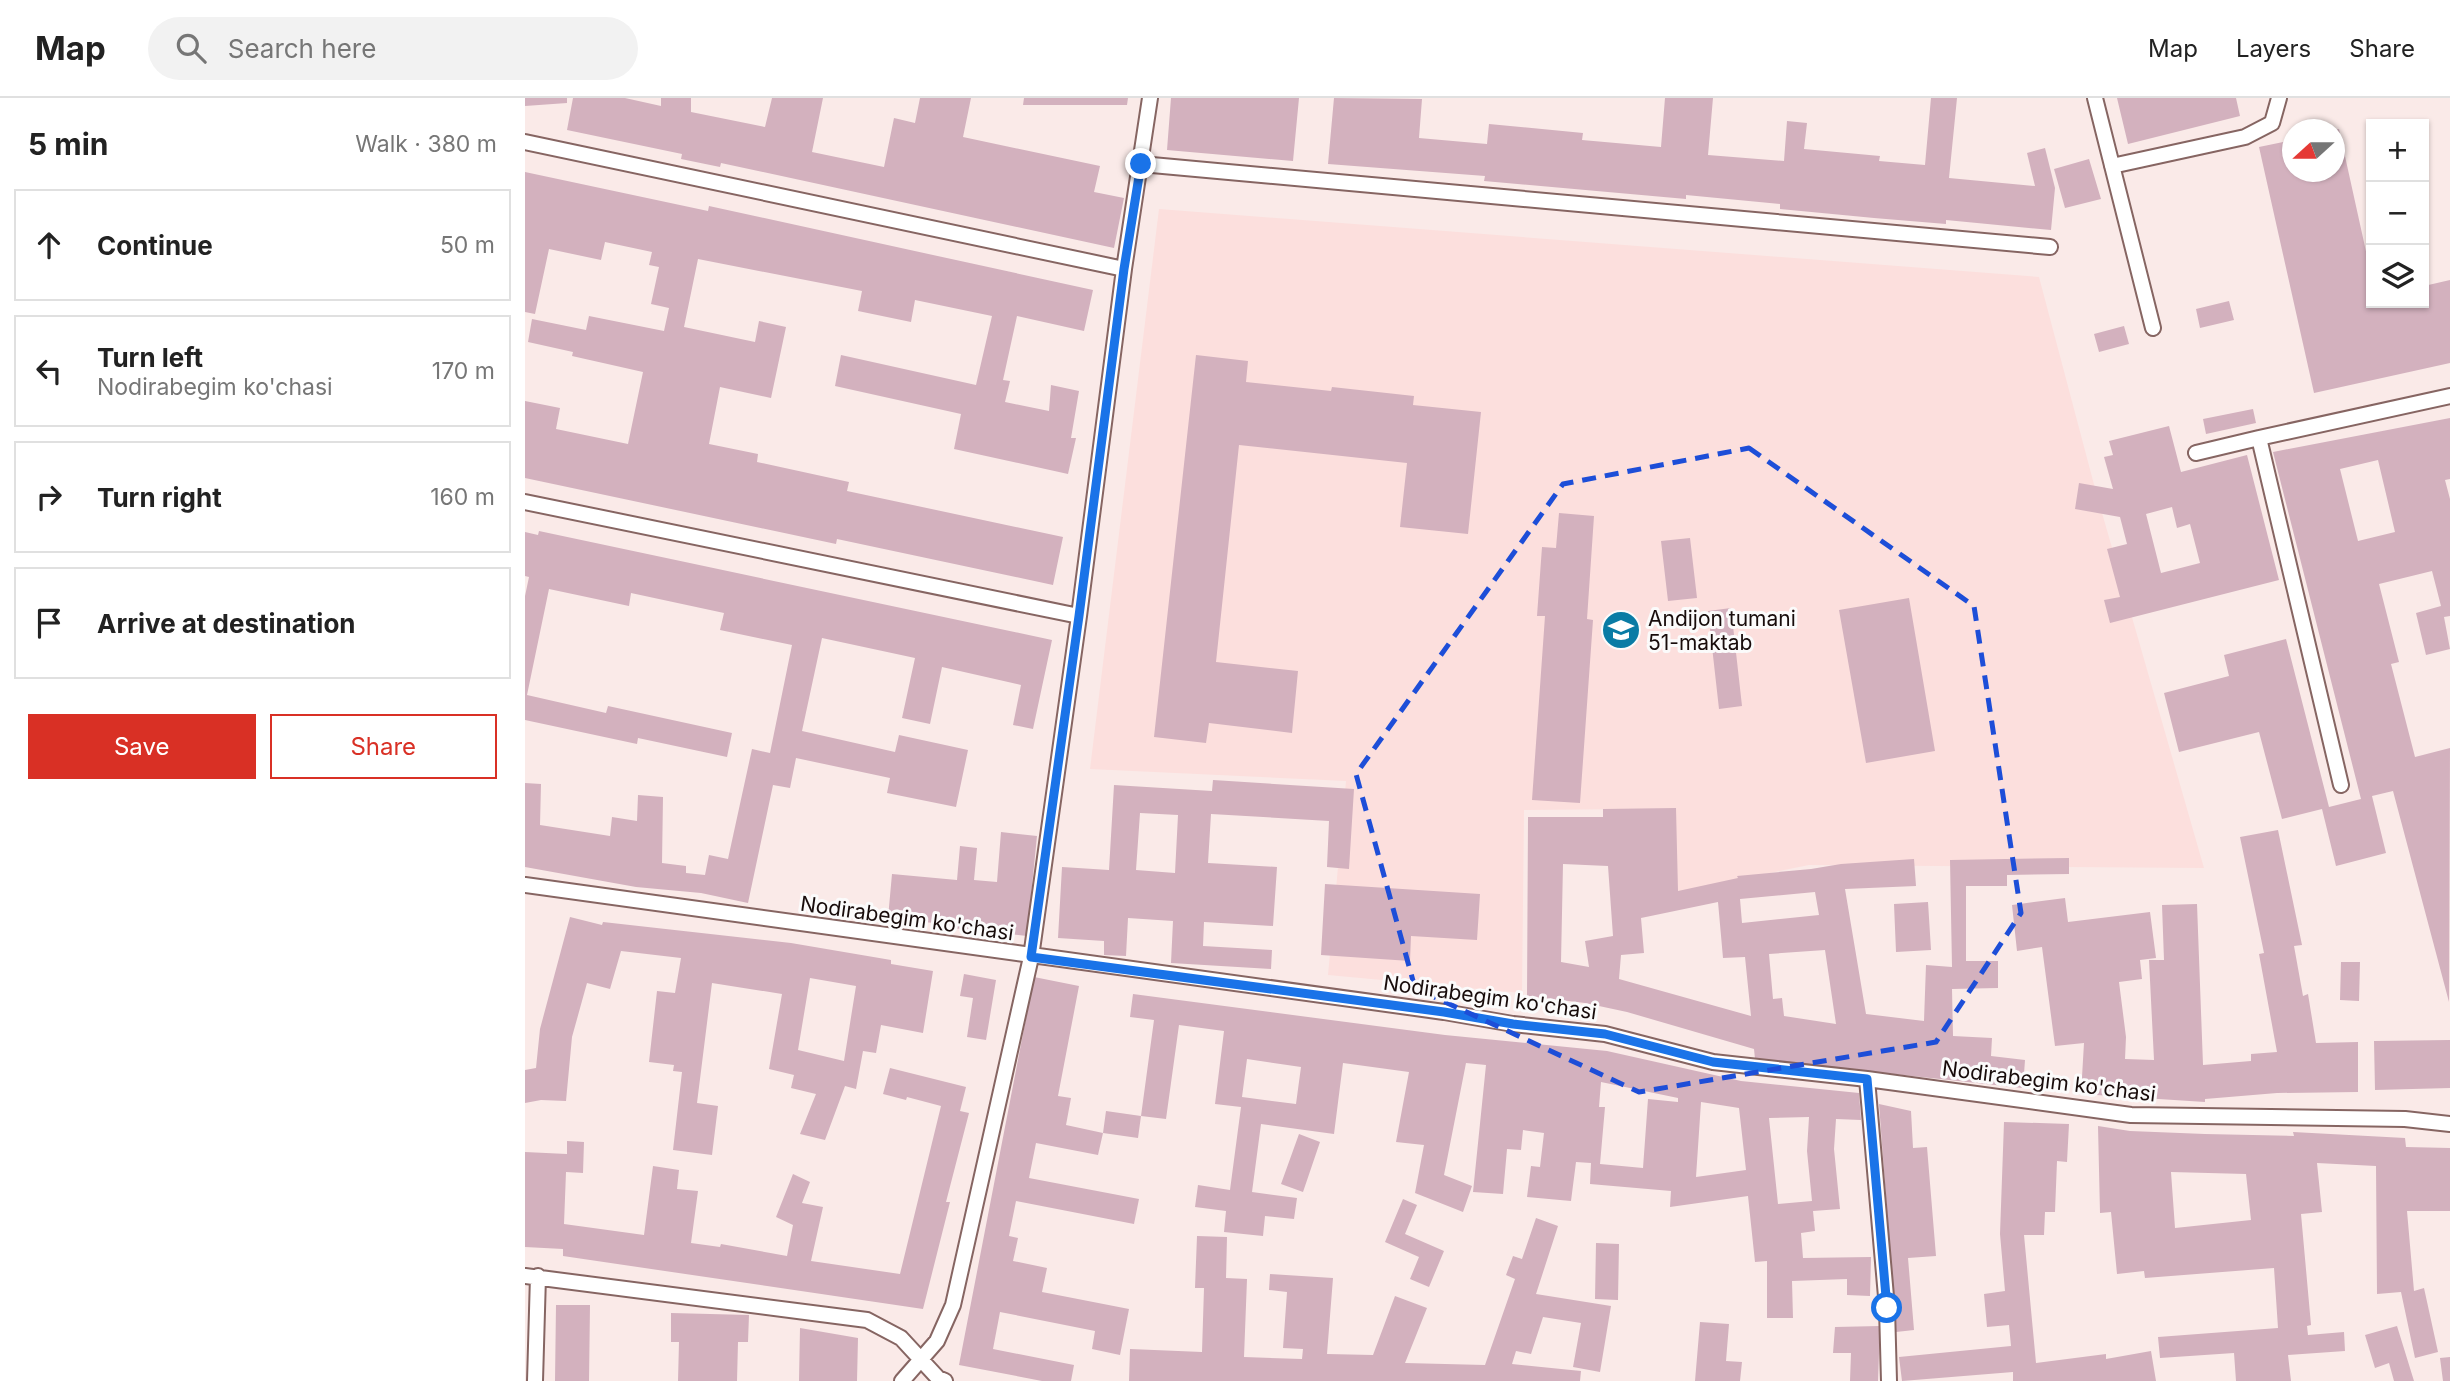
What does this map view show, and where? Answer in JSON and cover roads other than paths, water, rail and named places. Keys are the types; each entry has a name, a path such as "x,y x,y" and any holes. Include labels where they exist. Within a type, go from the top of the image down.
{"lane":[{"path":"902,1381 937,1340 953,1305 1031,957 1124,269 1150,98"},
{"path":"2095,98 2153,328"},
{"path":"2112,166 2245,136 2272,123 2279,98"},
{"path":"525,142 1124,269"},
{"path":"1141,164 2050,247"},
{"path":"2196,453 2450,396"},
{"path":"2259,438 2341,785"},
{"path":"525,502 1079,616"},
{"name":"Nodirabegim ko'chasi","path":"525,885 1444,1012 1513,1024 1605,1034 1713,1062 1867,1079 2131,1115 2405,1119 2450,1124"},
{"path":"1867,1079 1887,1308 1889,1381"},
{"path":"535,1381 531,1276 867,1320 901,1338 938,1378 945,1381"}],"place":[{"name":"Andijon tumani 51-maktab","path":"1621,630"}]}
